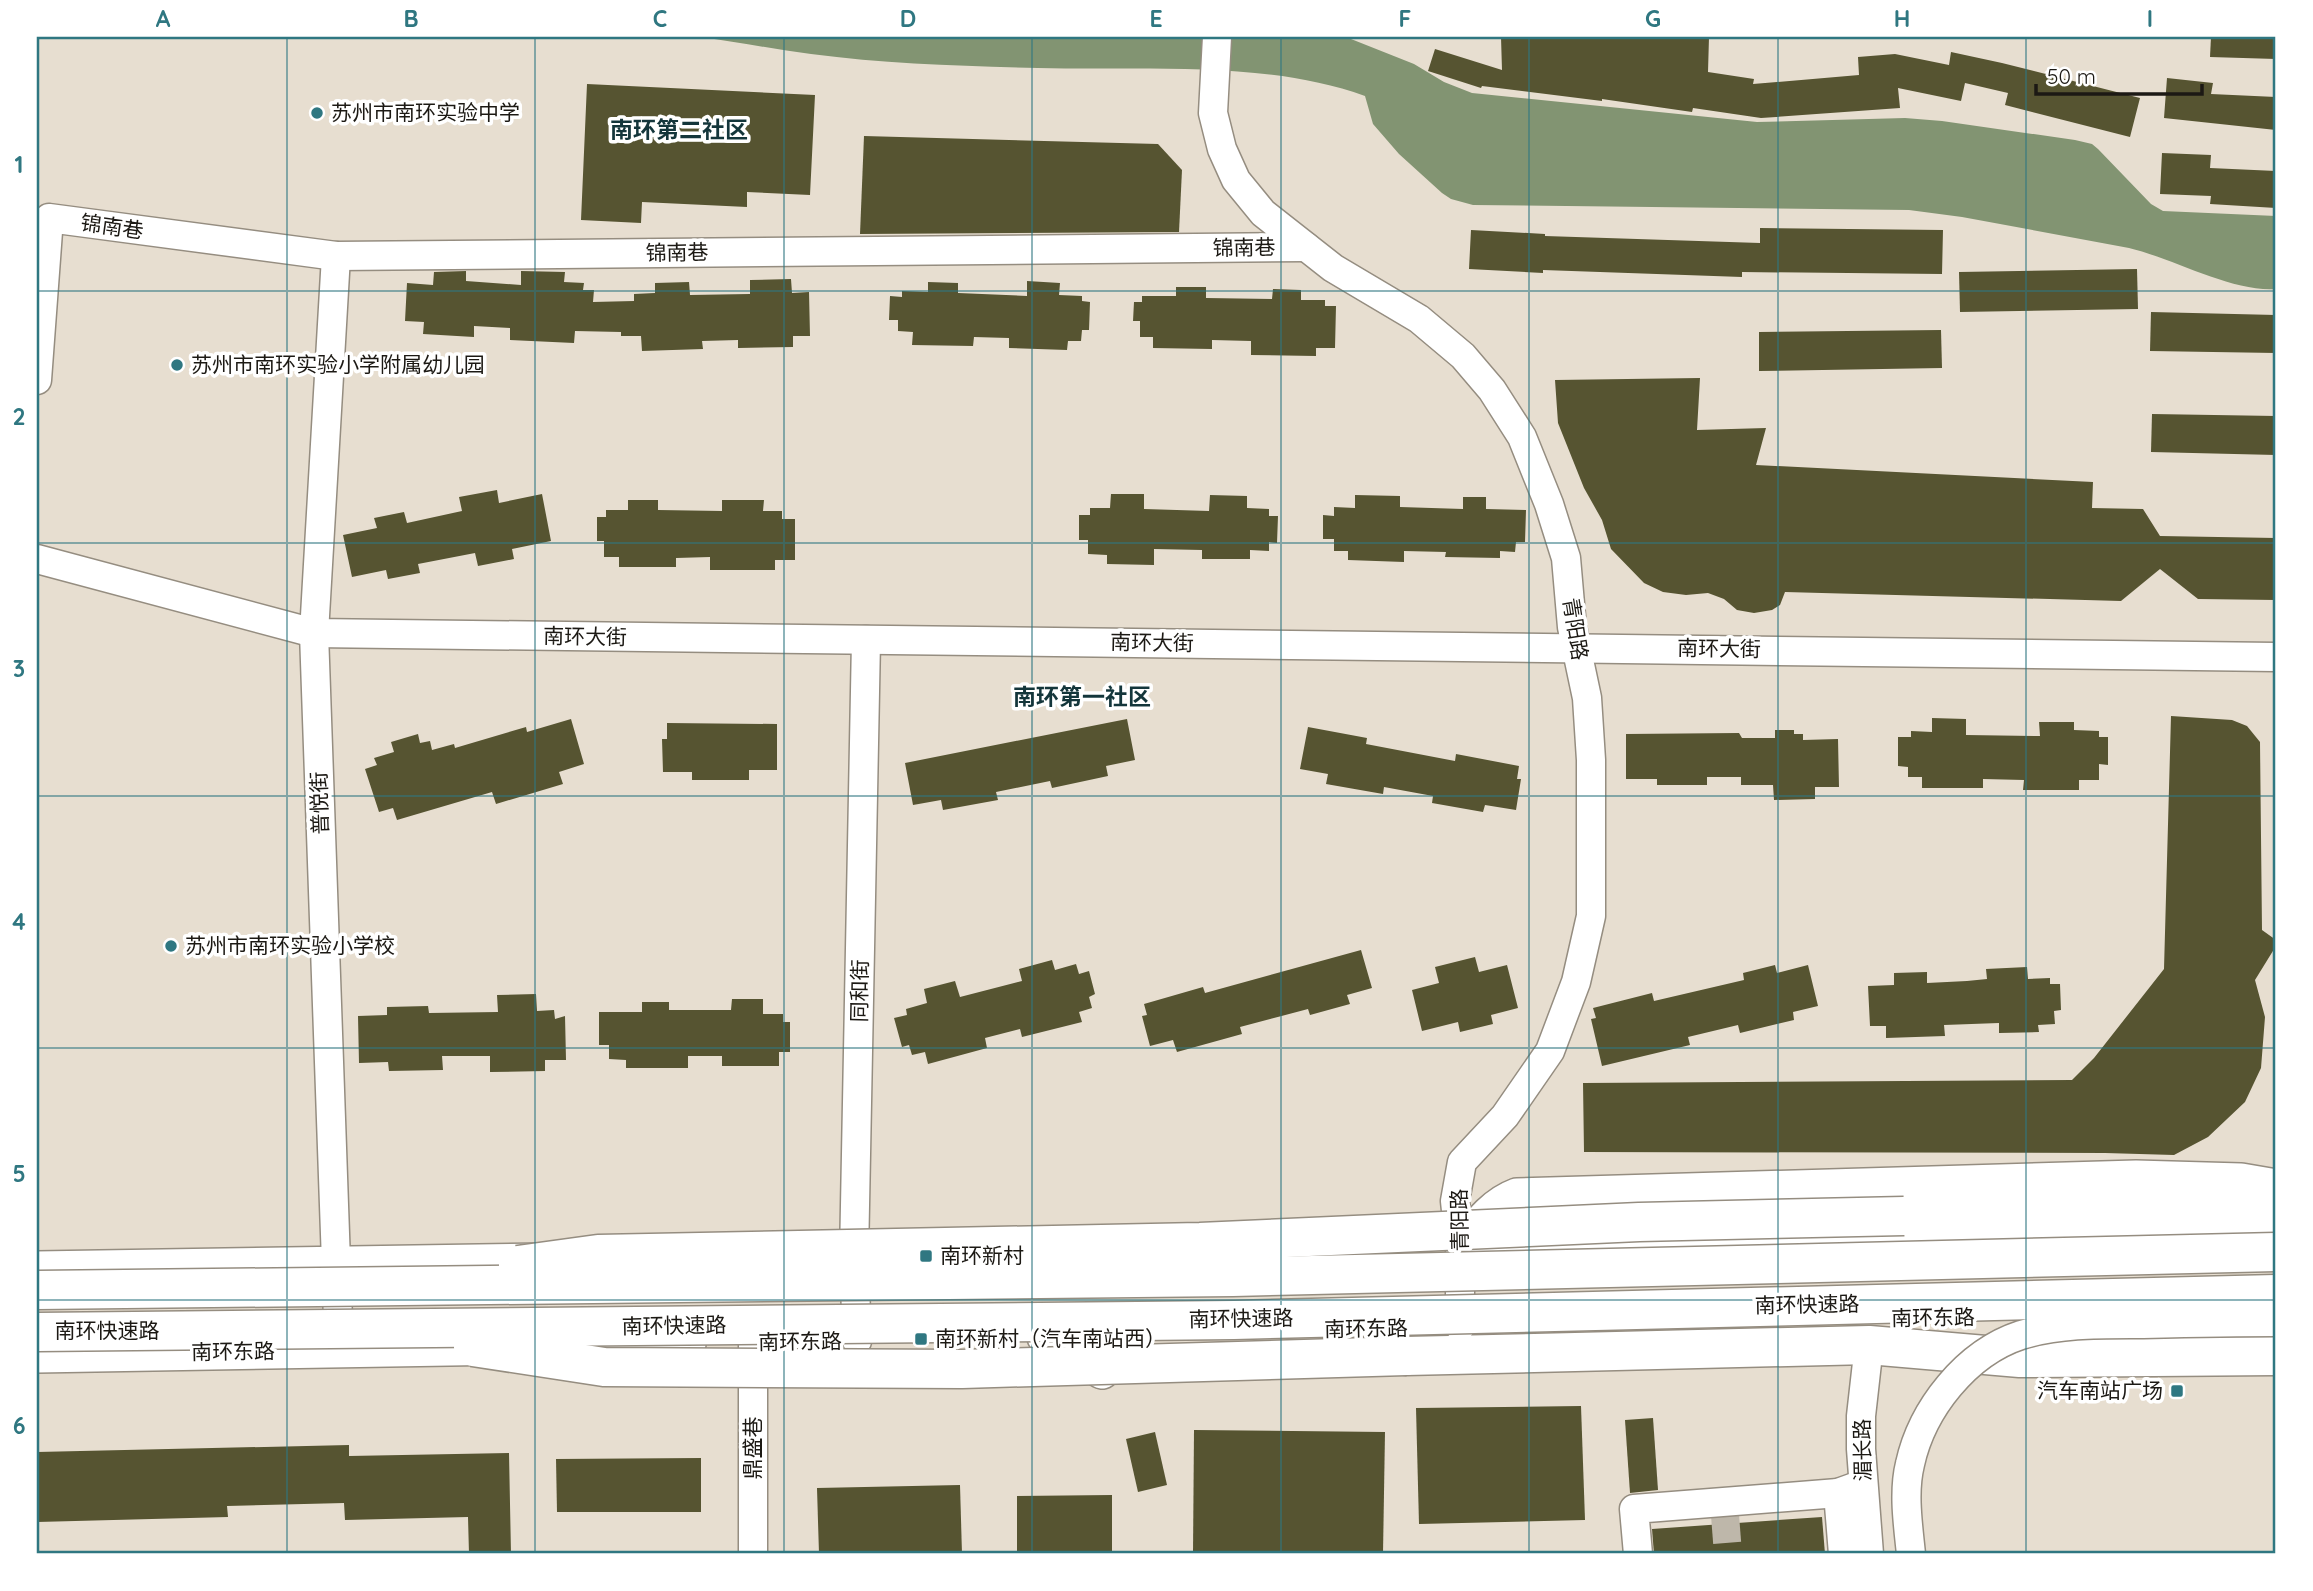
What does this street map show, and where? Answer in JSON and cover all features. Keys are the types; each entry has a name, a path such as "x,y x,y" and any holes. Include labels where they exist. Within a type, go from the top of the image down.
{"highway":[{"path":"349,1276 598,1254 1200,1242 1639,1222 2276,1205"},
{"name":"南环快速路","path":"37,1290 349,1276 1233,1277 2276,1252"},
{"name":"南环快速路","path":"37,1332 350,1340 2276,1294"},
{"path":"350,1340 604,1367 962,1369 1869,1345 2020,1358 2276,1356"}],"main road":[{"path":"1460,1248 1494,1209 1517,1196 2136,1178 2241,1181 2276,1187"},
{"path":"37,1269 349,1276 855,1257 1460,1248 2127,1234 2276,1228"},
{"name":"南环东路","path":"37,1356 350,1340 752,1343 1868,1318 2276,1313"},
{"path":"1045,1336 1108,1374 1160,1376 1661,1360 1776,1359 1869,1345"}],"street":[{"name":"青阳路","path":"1217,37 1213,113 1222,149 1237,180 1264,213 1332,268 1419,319 1463,356 1492,390 1522,437 1549,504 1566,558 1572,627 1587,698 1591,760 1591,916 1576,982 1550,1051 1505,1116 1462,1162 1455,1201 1460,1248 1460,1327"},
{"name":"锦南巷","path":"37,380 50,219 336,256 1307,247"},
{"name":"普悦街","path":"336,256 314,633 349,1276 350,1340"},
{"name":"南环大街","path":"37,559 314,633 2276,657"},
{"name":"同和街","path":"857,1341 855,1257 866,640"},
{"path":"1911,1554 1908,1527 1909,1466 1920,1433 1939,1400 1956,1378 1976,1359 2019,1336 2040,1330 2085,1324 2276,1322"},
{"name":"鼎盛巷","path":"752,1343 753,1554"},
{"name":"湄长路","path":"1869,1345 1850,1488 1869,1554"},
{"path":"1638,1554 1634,1509 1725,1509 1850,1488 1843,1554"}],"shaded area":[{"path":"700,37 1351,39 1414,64 1444,82 1472,93 1757,122 1905,118 2075,140 2092,144 2151,204 2163,211 2276,216 2276,289 2259,289 2222,280 2129,248 1962,217 1909,210 1473,205 1451,199 1442,193 1399,154 1373,124 1365,96 1287,77 1204,70 1038,68 896,62 811,54"}],"building":[{"path":"1501,37 1709,37 1708,72 1754,79 1753,84 1859,75 1858,57 1895,54 1949,65 1951,52 2140,98 2130,137 2005,105 2008,93 1965,83 1961,101 1898,88 1900,108 1761,118 1693,108 1692,112 1602,99 1481,88 1428,71 1435,49 1502,70"},
{"path":"2211,37 2276,37 2276,59 2210,57"},
{"path":"2167,78 2213,83 2211,94 2276,97 2276,130 2164,118"},
{"path":"587,84 815,95 810,195 747,192 747,207 642,202 641,223 581,220"},
{"path":"864,136 1158,144 1182,170 1179,232 860,234"},
{"path":"2162,153 2211,155 2210,168 2276,171 2276,208 2210,204 2211,196 2160,194"},
{"path":"1760,228 1943,230 1942,274 1742,272 1742,277 1469,269 1471,230 1545,236 1760,243"},
{"path":"2137,269 2138,309 1960,312 1959,272"},
{"path":"466,271 466,281 521,285 521,271 565,272 564,282 584,283 583,290 594,290 593,302 634,301 634,294 655,293 655,283 689,282 690,295 750,294 750,280 791,279 792,293 809,292 810,336 793,336 793,347 738,348 738,340 702,341 703,349 642,351 641,336 621,336 621,332 575,331 574,343 510,340 510,328 474,326 474,337 423,334 424,322 405,321 407,283 433,285 434,272"},
{"path":"1027,281 1060,283 1059,295 1082,296 1082,301 1090,302 1089,330 1082,330 1081,341 1068,341 1067,350 1009,348 1009,338 974,337 973,346 912,345 913,332 898,331 898,320 889,320 890,296 902,297 902,291 928,292 928,282 958,283 958,293 1027,296"},
{"path":"1176,287 1206,287 1206,298 1272,299 1273,289 1301,290 1301,300 1325,300 1325,306 1336,306 1335,348 1316,348 1316,356 1251,355 1251,341 1212,340 1212,349 1153,348 1153,337 1140,337 1140,321 1133,321 1134,302 1142,302 1142,296 1176,296"},
{"path":"2151,312 2276,315 2276,353 2150,351"},
{"path":"1941,330 1942,368 1759,371 1759,332"},
{"path":"1700,378 1697,430 1766,428 1756,465 2093,482 2092,508 2143,509 2160,536 2276,538 2276,600 2198,599 2160,569 2121,601 1785,592 1780,605 1772,610 1754,613 1737,610 1724,599 1708,593 1686,595 1663,592 1644,583 1611,549 1602,520 1584,488 1558,423 1555,380"},
{"path":"2152,414 2276,416 2276,455 2151,452"},
{"path":"497,490 499,503 542,494 551,541 512,549 514,559 478,566 475,553 418,564 420,573 388,579 386,570 352,577 343,535 377,528 374,518 404,512 407,523 462,511 459,497"},
{"path":"1111,494 1144,494 1144,509 1209,511 1210,495 1247,496 1247,508 1269,509 1269,516 1278,516 1277,543 1269,542 1269,551 1250,550 1250,559 1202,559 1202,550 1154,549 1154,565 1107,564 1107,555 1088,554 1088,540 1079,540 1079,515 1090,515 1090,508 1110,508"},
{"path":"1355,495 1400,496 1400,507 1463,509 1463,497 1486,497 1486,509 1526,510 1525,542 1516,542 1515,552 1500,551 1500,558 1445,557 1446,552 1404,551 1404,562 1348,560 1348,551 1334,551 1334,539 1323,539 1323,515 1334,516 1334,507 1355,508"},
{"path":"628,500 658,500 658,510 722,511 722,500 764,500 763,511 782,511 782,519 795,519 795,560 775,560 775,570 710,570 710,557 676,558 676,567 619,567 619,557 604,557 604,541 597,541 597,517 606,517 606,510 628,510"},
{"path":"2171,716 2232,720 2247,726 2260,742 2262,930 2276,940 2276,946 2255,980 2265,1017 2261,1068 2245,1102 2208,1137 2174,1155 1584,1152 1583,1083 2072,1080 2094,1058 2164,969"},
{"path":"1932,718 1966,719 1966,735 2040,736 2039,722 2074,722 2074,730 2099,731 2099,737 2108,737 2108,765 2099,764 2099,780 2079,780 2079,790 2023,790 2024,780 1983,779 1983,788 1922,788 1922,777 1908,777 1908,767 1898,766 1898,737 1911,737 1911,731 1932,732"},
{"path":"571,719 584,764 559,772 563,784 496,804 492,792 397,820 393,808 379,812 365,769 377,765 374,758 394,752 391,742 418,734 420,743 430,741 432,750 454,744 455,748 526,727 527,732"},
{"path":"1127,719 1135,760 1106,766 1108,776 1052,788 1050,781 996,792 998,800 943,810 941,800 913,805 905,763"},
{"path":"667,723 777,724 777,770 749,770 749,780 692,780 692,772 663,772 662,739 667,739"},
{"path":"1308,727 1367,738 1366,744 1455,761 1456,754 1519,766 1517,779 1521,779 1516,810 1485,805 1483,812 1432,803 1433,796 1384,787 1383,794 1326,784 1328,774 1300,769"},
{"path":"1775,730 1794,730 1794,734 1803,734 1803,740 1838,739 1839,787 1815,787 1815,799 1774,800 1773,785 1741,785 1741,777 1707,777 1707,785 1657,785 1657,779 1626,779 1626,734 1739,733 1742,738 1775,738"},
{"path":"1361,950 1372,988 1347,995 1350,1004 1310,1015 1308,1009 1240,1027 1242,1034 1177,1052 1173,1040 1150,1046 1142,1016 1147,1015 1144,1004 1203,987 1205,993"},
{"path":"1475,957 1479,972 1507,965 1518,1008 1491,1015 1493,1024 1460,1032 1458,1022 1422,1031 1412,990 1439,983 1435,967"},
{"path":"1052,960 1055,970 1076,964 1079,974 1089,971 1095,994 1089,997 1092,1008 1079,1012 1082,1022 1022,1037 1020,1029 985,1038 987,1048 928,1064 925,1052 912,1055 909,1045 902,1047 894,1018 907,1015 906,1009 927,1003 924,989 955,981 960,997 1022,981 1019,969"},
{"path":"1775,965 1777,973 1808,965 1818,1006 1793,1012 1794,1020 1740,1033 1738,1025 1688,1037 1690,1045 1602,1066 1591,1019 1596,1018 1593,1008 1652,993 1654,1001 1744,980 1743,973"},
{"path":"2027,967 2028,979 2050,978 2050,984 2060,984 2061,1010 2054,1011 2055,1024 2038,1025 2039,1032 1999,1033 1999,1023 1944,1025 1945,1036 1886,1038 1886,1026 1870,1026 1868,986 1894,985 1894,973 1927,972 1927,983 1987,979 1986,969"},
{"path":"536,994 537,1011 554,1010 555,1019 565,1016 566,1060 545,1060 545,1071 490,1072 490,1056 442,1056 443,1070 389,1071 388,1062 359,1063 358,1016 387,1015 387,1007 428,1006 429,1013 498,1012 497,995"},
{"path":"732,999 763,999 763,1014 783,1014 783,1022 790,1022 790,1052 779,1052 779,1066 722,1066 722,1056 688,1056 688,1068 626,1068 626,1060 609,1059 609,1045 599,1045 599,1012 642,1012 642,1002 669,1002 669,1010 731,1010"},
{"path":"1581,1406 1585,1520 1419,1524 1416,1408"},
{"path":"1653,1418 1658,1490 1630,1493 1625,1420"},
{"path":"1194,1430 1385,1432 1383,1554 1193,1554"},
{"path":"1155,1432 1167,1485 1138,1492 1126,1439"},
{"path":"349,1445 349,1456 509,1453 511,1554 469,1554 468,1517 345,1520 344,1503 227,1506 228,1517 37,1522 37,1452"},
{"path":"701,1458 701,1512 557,1512 556,1459"},
{"path":"960,1485 962,1554 819,1554 817,1488"},
{"path":"1112,1495 1112,1554 1017,1554 1017,1496"},
{"path":"1822,1517 1825,1554 1654,1554 1652,1529"}],"tunnel":[{"path":"1725,1515 1728,1554"}],"place":[{"name":"苏州市南环实验中学","path":"317,113"},
{"name":"苏州市南环实验小学附属幼儿园","path":"177,365"},
{"name":"苏州市南环实验小学校","path":"171,946"},
{"name":"南环新村","path":"926,1256"},
{"name":"南环新村（汽车南站西）","path":"921,1339"},
{"name":"汽车南站广场","path":"2177,1391"}],"district":[{"name":"南环第二社区","path":"679,130"},
{"name":"南环第一社区","path":"1082,697"}]}
